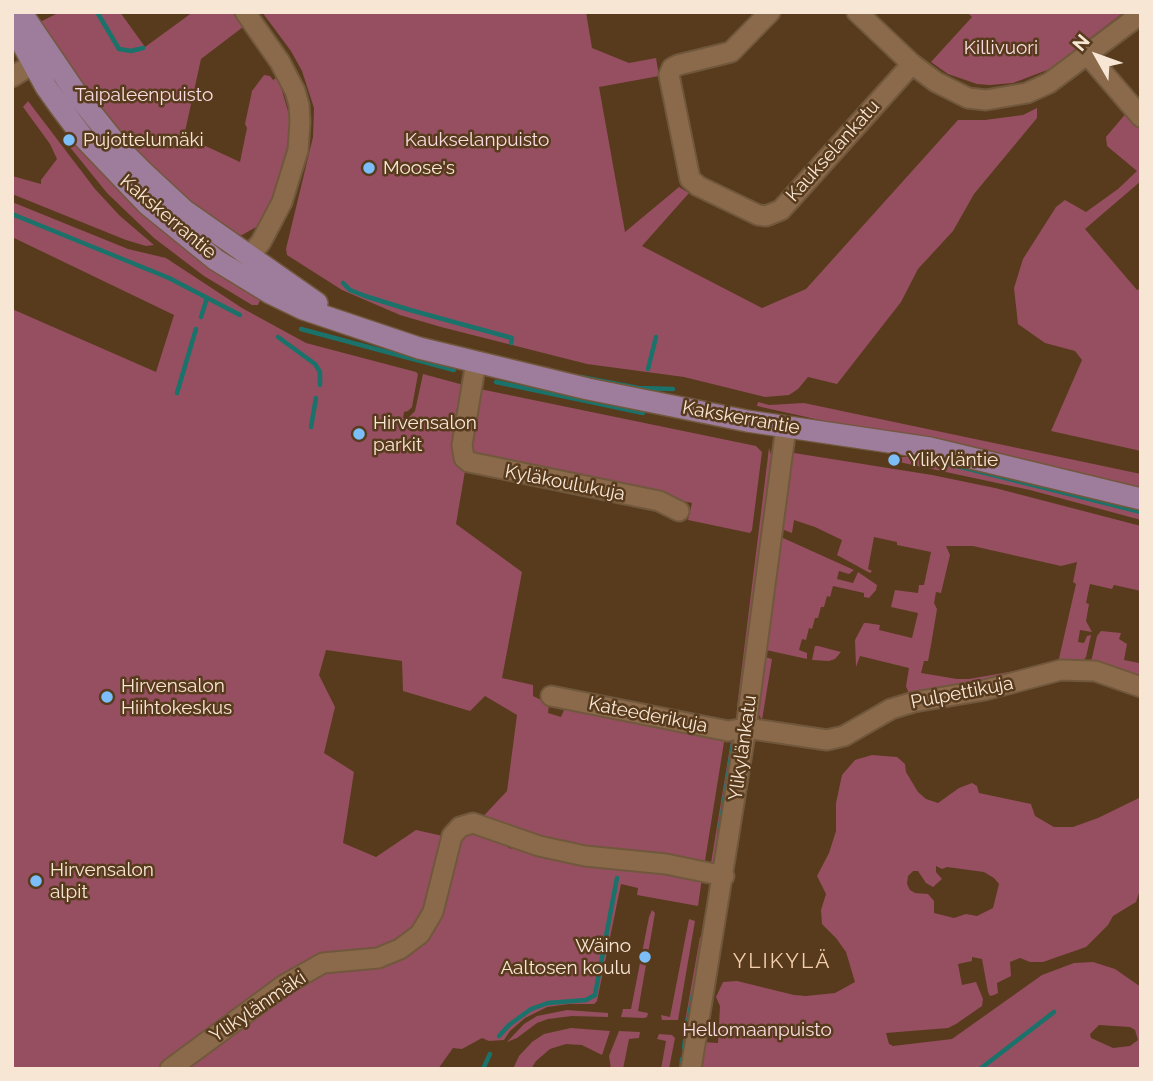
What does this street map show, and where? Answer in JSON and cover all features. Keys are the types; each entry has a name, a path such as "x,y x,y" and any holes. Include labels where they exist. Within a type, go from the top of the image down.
{"main road":[{"name":"Kakskerrantie","path":"21,12 41,59"},
{"name":"Kakskerrantie","path":"12,25 78,96 122,151 243,265 345,321 419,348 588,390 786,427 930,448 1141,499"}],"street":[{"path":"243,265 270,228 282,202 298,150 300,122 295,91 281,62 245,12"},
{"name":"Kaukselankatu","path":"769,12 731,52 678,65 672,68 669,75 690,179 698,186 758,215 766,216 781,209 912,64"},
{"path":"858,12 912,64 951,92 986,100 1027,93 1049,83 1141,14"},
{"path":"1087,54 1141,117"},
{"path":"12,77 41,59"},
{"name":"Kyläkoulukuja","path":"476,362 462,446 464,458 469,463 659,501 679,511"},
{"name":"Ylikylänkatu","path":"691,1069 746,728 786,427"},
{"name":"Pulpettikuja","path":"746,728 836,739 902,705 927,698 1012,684 1061,670 1094,671 1141,687"},
{"name":"Kateederikuja","path":"551,696 729,731 746,728"},
{"name":"Ylikylänmäki","path":"170,1069 284,985 323,963 379,958 400,949 420,934 433,912 452,836 460,827 473,823 539,846 585,856 666,864 724,876"}],"green space":[{"name":"Taipaleenpuisto","path":"60,12 120,12 145,47 193,12 232,12 243,27 201,59 184,136 240,162 252,91 264,75 273,80 278,77 290,118 290,145 275,198 258,226 242,235 229,234 132,154 36,24"},
{"name":"Kaukselanpuisto","path":"262,12 586,12 592,48 629,63 656,58 659,76 599,87 625,232 679,187 689,193 642,246 762,308 806,289 958,120 1023,115 1037,108 1037,118 974,194 953,231 918,269 901,302 837,384 808,377 789,395 765,397 684,377 587,364 400,315 342,290 287,255 286,249 313,137 314,108 302,71 291,51"},
{"name":"Killivuori","path":"967,12 1124,12 1050,69 1013,83 990,85 977,84 948,74 931,62 972,17"},
{"path":"28,101 95,189 120,216 154,245 146,246 126,240 12,194 12,176 41,184 41,180 57,159 50,144 23,107"},
{"path":"1128,111 1141,127 1141,181 1085,229 1137,290 1141,288 1141,451 1051,431 1082,360 1075,351 1045,343 1018,324 1014,288 1023,259 1056,207 1065,200 1086,212 1118,189 1137,171 1107,146 1106,137"},
{"path":"73,142 262,296 258,305 252,305 204,276 154,238 107,193 69,146"},
{"path":"12,202 128,249 166,258 242,308 306,343 416,372 418,374 412,407 404,412 403,418 409,417 415,411 423,374 467,388 459,460 465,471 456,524 522,572 502,678 533,685 533,696 549,704 548,713 561,717 564,710 570,706 725,736 704,867 512,833 508,848 702,878 698,906 637,895 638,888 621,884 597,1001 594,1004 547,1007 525,1018 504,1040 489,1041 482,1038 462,1049 453,1048 438,1069 12,1069 12,309 156,372 174,315 12,237","holes":["326,650 402,661 403,691 470,711 485,696 517,715 507,791 461,840 416,830 376,857 343,843 354,772 324,753 335,707 319,675"]},
{"path":"480,389 756,446 762,452 752,530 750,533 688,520 692,503 474,458 467,444"},
{"path":"758,402 769,405 804,403 1141,474 1141,492 757,406"},
{"path":"769,448 773,461 742,707 737,707"},
{"path":"794,453 995,488 1141,526 1141,591 1114,585 1112,589 1090,584 1086,621 1092,632 1080,630 1078,642 1084,643 1087,636 1091,635 1086,657 1083,661 1058,663 1076,584 1073,582 1077,562 1061,566 973,546 946,546 950,555 941,593 936,592 934,603 937,609 931,645 928,661 924,661 921,673 969,679 1026,669 1014,677 909,694 906,686 909,668 860,656 856,667 855,640 864,623 880,625 879,630 912,638 918,613 891,607 895,590 918,593 919,585 924,585 931,552 874,537 868,569 872,571 870,573 837,555 842,540 794,520 792,533 784,530 780,527 788,467"},
{"path":"900,457 930,457 1141,508 1141,520 1030,490 899,462"},
{"path":"780,539 854,570 849,574 839,571 837,579 853,583 858,572 877,585 869,598 864,597 864,593 833,586 830,597 827,596 818,618 815,618 812,629 809,628 806,640 802,639 799,650 807,653 807,659 766,650"},
{"path":"1101,631 1121,633 1119,639 1127,644 1124,660 1139,663 1141,657 1139,674 1091,662 1097,636"},
{"path":"815,646 841,652 829,661 812,660"},
{"path":"765,657 772,659 762,720 755,708"},
{"path":"731,741 734,743 719,866 710,869"},
{"name":"Hellomaanpuisto","path":"872,755 897,757 905,764 906,772 918,792 926,799 938,803 959,788 972,783 977,786 979,793 1031,804 1035,816 1054,827 1073,827 1141,797 1141,887 1136,902 1113,916 1108,925 1086,947 1043,962 1030,962 1020,958 1010,962 1011,976 997,983 998,993 994,995 990,996 988,992 982,959 972,957 972,961 958,964 962,985 976,982 983,999 982,1006 948,1028 886,1033 889,1044 893,1046 952,1039 1042,975 1074,963 1093,962 1115,969 1141,987 1141,1069 698,1069 703,1042 718,1043 720,1006 716,997 723,982 737,981 806,996 835,993 855,982 846,952 822,924 821,910 826,894 817,876 829,853 836,831 836,803 842,775 855,760","holes":["936,866 942,869 947,867 984,872 994,878 999,884 993,908 977,916 966,914 954,918 934,913 934,901 928,894 915,893 907,884 908,876 913,871 918,871 926,883 933,887 942,879 936,872","1099,1025 1130,1027 1135,1030 1138,1040 1130,1046 1113,1048 1091,1038 1090,1034"]},
{"path":"652,910 655,913 638,1011 648,1013 647,1017 621,1017 623,1009 631,1009"},
{"path":"689,919 695,921 678,1020 662,1020 661,1015 670,1017"},
{"path":"700,937 705,937 690,1024 687,1025 685,1022"},
{"path":"567,1010 608,1013 608,1017 572,1016 548,1019 507,1042 524,1024 537,1016"},
{"path":"571,1028 610,1031 602,1055 582,1045 566,1044 550,1049 531,1069 513,1069 519,1056 532,1042 544,1034"},
{"path":"619,1031 640,1032 639,1038 629,1039 623,1069 611,1069 609,1056"},
{"path":"659,1034 672,1035 675,1038 669,1069 661,1069 666,1041 657,1039"}],"waterway":[{"path":"97,12 119,49 131,51 143,48"},
{"path":"12,214 169,278 240,315"},
{"path":"343,283 350,290 365,296 512,338 511,343"},
{"path":"201,317 207,298"},
{"path":"177,393 196,329"},
{"path":"301,329 454,370"},
{"path":"278,337 315,364 320,372 320,385"},
{"path":"648,369 656,337"},
{"path":"581,377 638,388 673,389"},
{"path":"496,382 643,413"},
{"path":"311,427 316,398"},
{"path":"941,462 1141,512"},
{"path":"719,834 733,744"},
{"path":"499,1036 531,1009 548,1003 586,1000 595,995 617,878"},
{"path":"688,1022 693,995"},
{"path":"980,1069 1054,1012"},
{"path":"684,1048 685,1040"},
{"path":"483,1069 490,1054"},
{"path":"681,1069 682,1059"}],"place":[{"name":"Pujottelumäki","path":"69,140"},
{"name":"Moose's","path":"369,168"},
{"name":"Hirvensalon parkit","path":"359,434"},
{"name":"Ylikyläntie","path":"894,460"},
{"name":"Hirvensalon Hiihtokeskus","path":"107,697"},
{"name":"Hirvensalon alpit","path":"36,881"},
{"name":"Wäino Aaltosen koulu","path":"645,957"}],"district":[{"name":"YLIKYLÄ","path":"782,962"}]}
